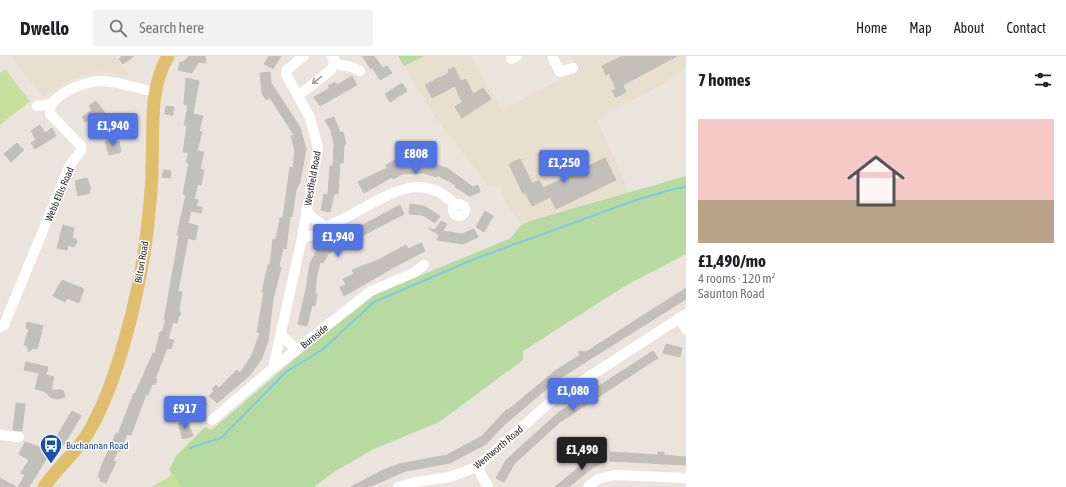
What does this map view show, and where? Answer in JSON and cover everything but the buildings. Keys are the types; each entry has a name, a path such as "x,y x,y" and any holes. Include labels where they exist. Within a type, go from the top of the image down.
{"main road":[{"name":"Bilton Road","path":"44,487 62,476 70,456 88,433 103,402 118,359 138,280 147,234 152,170 154,92 158,75 168,56"}],"street":[{"name":"Westfield Road","path":"274,368 302,238 318,147 310,118 298,95 287,79 286,74 287,70 304,56"},
{"path":"552,56 560,72 573,68"},
{"path":"298,95 332,70 333,60 360,71"},
{"path":"37,106 51,104 60,95 86,84 101,81 112,82 154,92"},
{"name":"Webb Ellis Road","path":"0,327 4,325 70,165 81,151 81,146 50,114 51,104"},
{"path":"302,238 313,235 326,227 405,188 426,187 445,195 455,205"},
{"path":"306,210 313,218 326,227"},
{"name":"Burnside","path":"212,420 274,368 371,291 413,273 424,265"},
{"path":"683,316 686,329"},
{"name":"Wentworth Road","path":"398,487 415,482 450,477 477,467 547,405 683,316"},
{"path":"282,335 297,350"},
{"path":"0,435 19,437"},
{"path":"477,467 488,487"},
{"path":"588,487 598,479 614,475 686,478"}],"shaded area":[{"path":"10,56 115,56 130,77 100,70 70,81 43,97"},
{"path":"424,56 471,56 502,111 558,80 578,72 572,56 686,56 686,69 654,89 597,120 629,192 533,220 521,225 502,196 502,186 488,186 436,118 404,66"}],"green space":[{"path":"398,56 424,56 404,66"},
{"path":"5,69 30,101 0,125 0,73"},
{"path":"686,176 686,254 625,286 523,351 523,360 439,422 372,450 334,472 314,487 181,487 169,470 176,456 205,427 211,430 221,422 366,298 511,238 521,225 533,220"},
{"path":"173,474 181,487 152,487"}],"waterway":[{"path":"190,448 221,438 287,371 322,350 374,302 477,258 636,200 686,187"}],"place":[{"name":"Buchannan Road","path":"51,464"}]}
